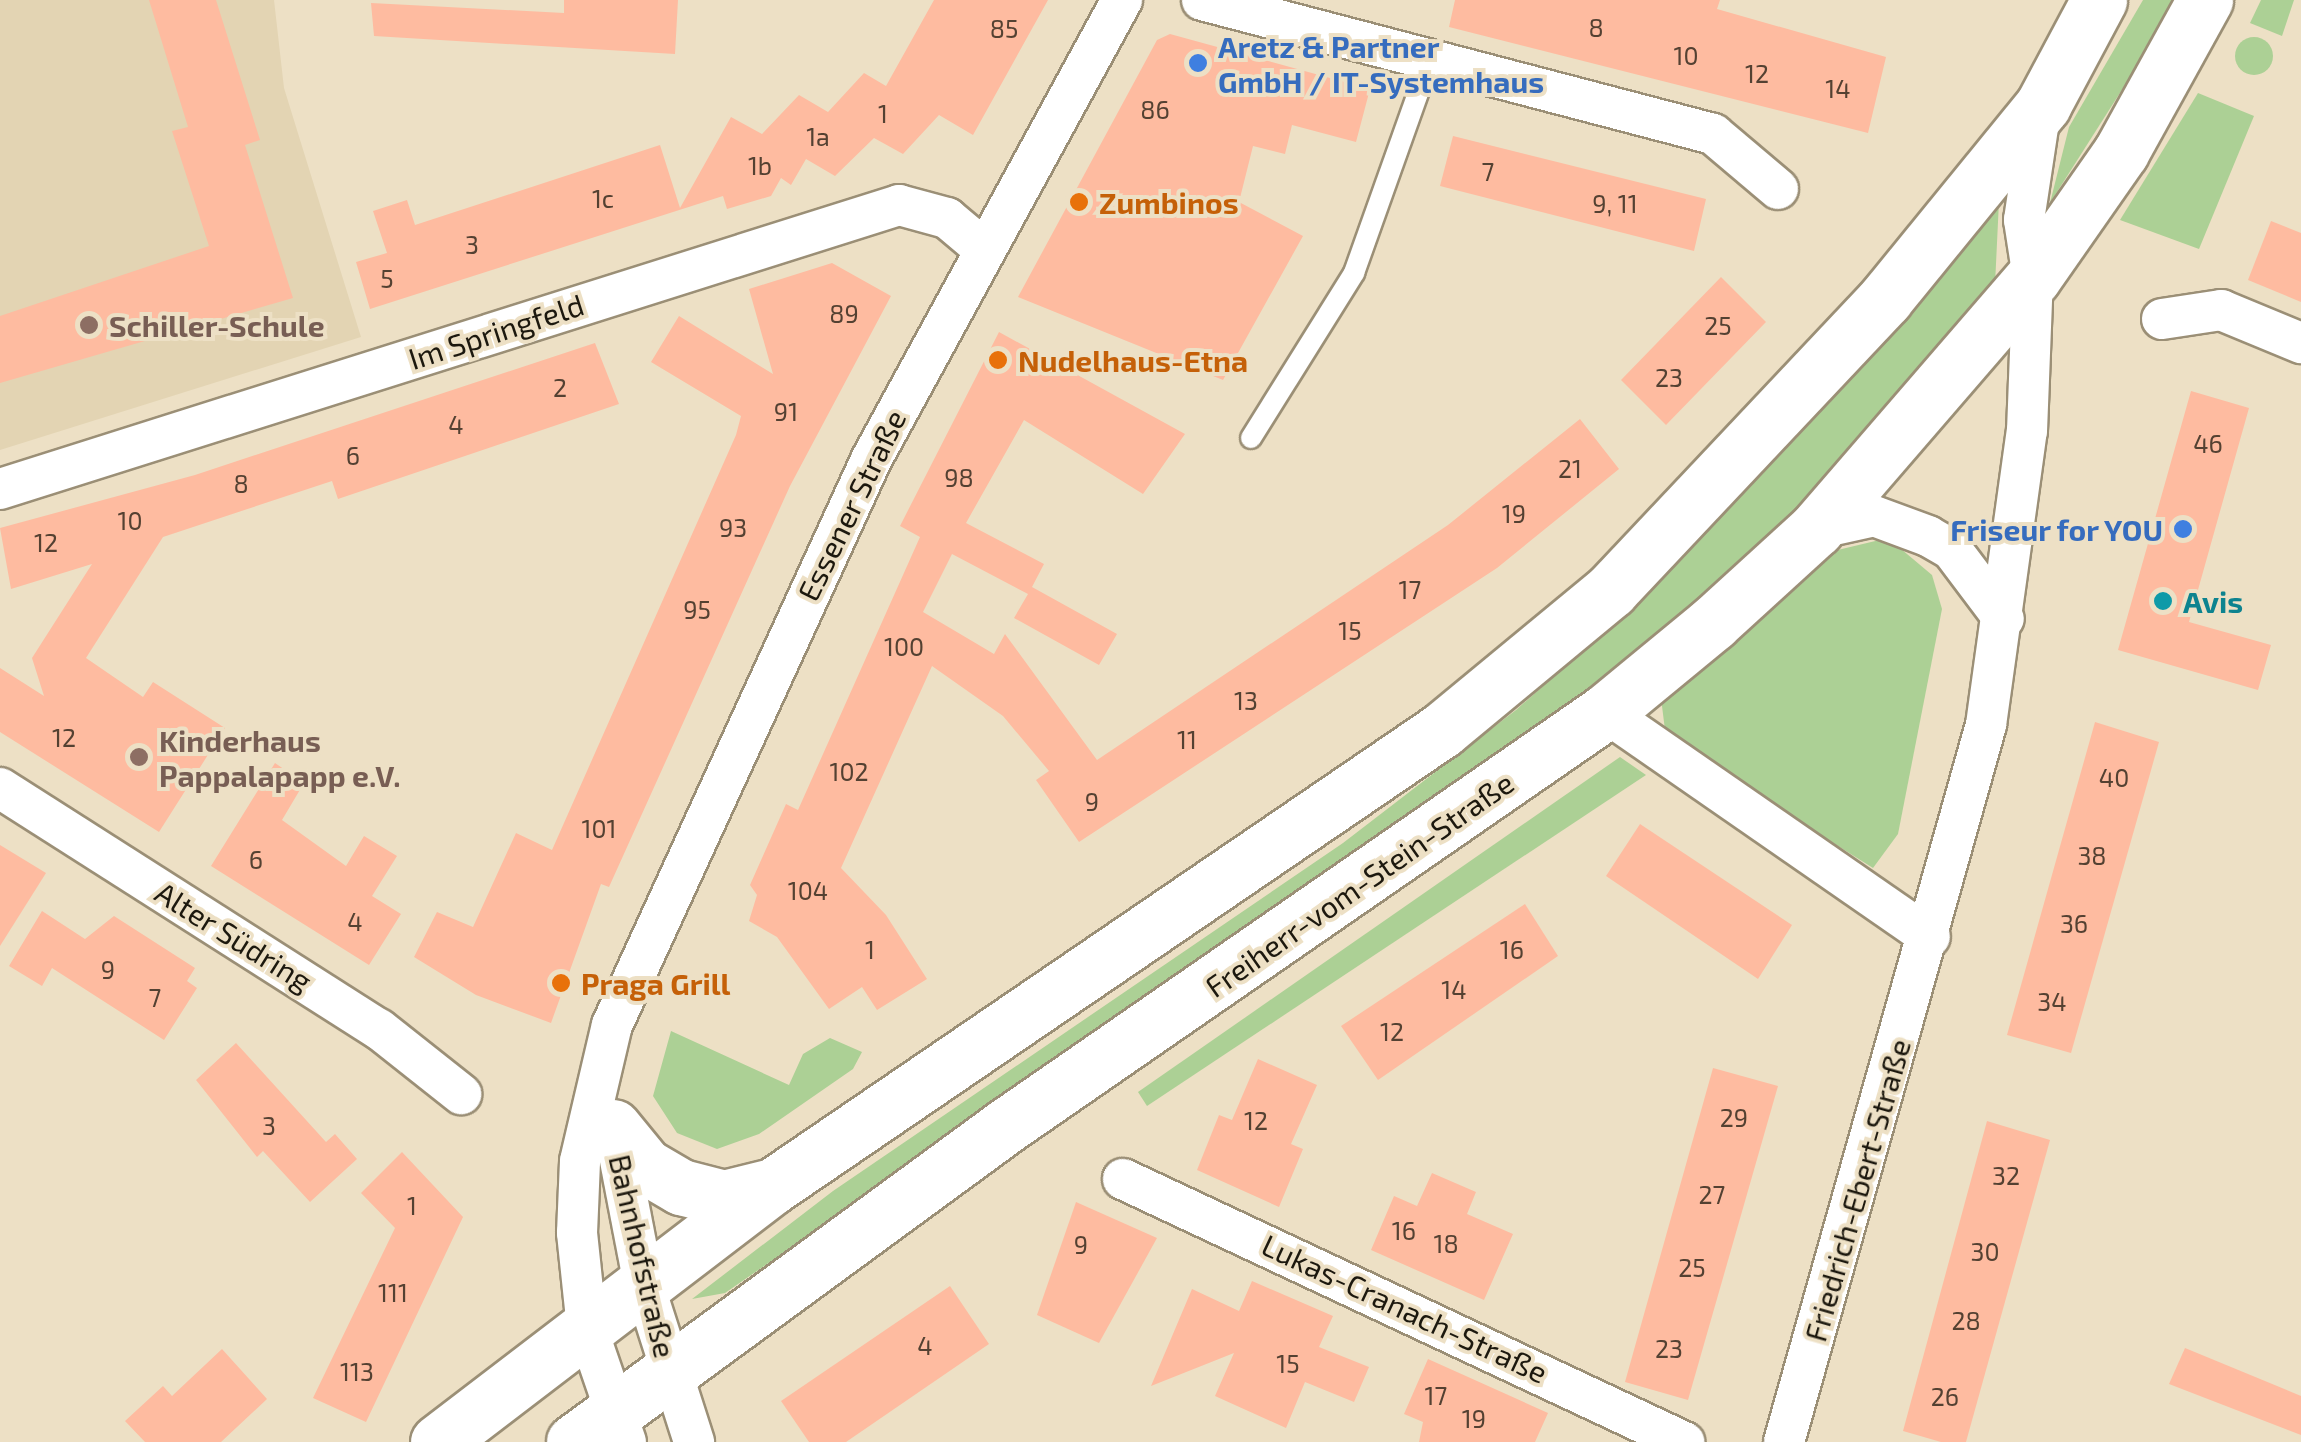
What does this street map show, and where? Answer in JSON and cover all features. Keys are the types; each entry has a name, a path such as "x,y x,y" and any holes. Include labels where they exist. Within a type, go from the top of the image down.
{"main road":[{"name":"Friedrich-Ebert-Straße","path":"773,1186 1496,687 1612,590 1885,299 2042,105 2100,0"},
{"path":"2032,278 2121,152 2206,0"},
{"name":"Freiherr-vom-Stein-Straße","path":"608,1430 670,1370 1605,712 1816,529 2032,278"},
{"path":"613,1127 645,1166 681,1187 724,1198 773,1186"},
{"path":"438,1442 773,1186"}],"street":[{"name":"Essener Straße","path":"586,1328 580,1161 612,1025 870,460 1122,0"},
{"path":"1202,0 1713,134 1778,189"},
{"name":"Friedrich-Ebert-Straße","path":"1784,1442 1930,937 2004,619 2027,431 2032,278 2024,220 2042,105"},
{"name":"Im Springfeld","path":"0,490 882,210 924,208 984,249"},
{"path":"2162,318 2221,310 2301,343"},
{"path":"1816,529 1874,516 1928,536 1952,550 2004,619"},
{"path":"1605,712 1930,937"},
{"name":"Alter Südring","path":"0,788 379,1029 461,1094"},
{"name":"Essener Straße","path":"612,1025 613,1127"},
{"name":"Bahnhofstraße","path":"613,1127 644,1285 694,1442"},
{"name":"Lukas-Cranach-Straße","path":"1123,1179 1684,1442"},
{"path":"586,1328 608,1430"}],"lane":[{"path":"1251,438 1354,273 1430,60"}],"shaded area":[{"path":"0,0 274,0 284,88 361,337 0,450"}],"green space":[{"path":"2143,0 2179,0 2050,203 2069,127"},
{"path":"2261,0 2294,0 2282,36 2250,23"},
{"path":"2254,37 2268,42 2273,56 2268,70 2254,75 2240,70 2235,56 2240,42"},
{"path":"2198,93 2254,116 2199,249 2120,220"},
{"path":"1999,201 1995,285 1862,447 1720,586 1583,697 1004,1101 725,1293 692,1299 833,1191 1343,843 1516,710 1641,599 1794,440"},
{"path":"1888,538 1932,575 1942,609 1898,834 1873,868 1666,738 1661,698 1825,553"},
{"path":"1620,757 1646,775 1147,1106 1138,1092"},
{"path":"671,1031 789,1085 803,1054 830,1038 862,1052 853,1069 759,1134 717,1149 677,1133 653,1096"}],"building":[{"path":"149,0 216,0 260,140 245,145 293,298 0,383 0,316 209,246 172,131 188,127"},
{"path":"564,0 678,0 675,54 374,36 371,3 564,13"},
{"path":"934,0 1048,0 973,135 939,115 903,154 874,138 835,176 806,159 791,185 781,178 771,196 727,209 723,196 370,309 356,262 387,253 373,211 407,200 415,225 660,145 680,208 731,117 762,134 799,95 828,112 864,73 886,86"},
{"path":"1455,0 1720,0 1717,9 1886,57 1868,133 1449,27"},
{"path":"1170,34 1370,89 1356,142 1292,125 1285,154 1253,146 1239,202 1303,236 1223,380 1018,297 1157,40"},
{"path":"1453,136 1706,199 1694,251 1440,186"},
{"path":"2271,221 2301,233 2301,302 2248,280"},
{"path":"832,263 891,296 790,486 609,887 601,884 551,1023 476,995 414,957 437,912 473,927 516,833 552,850 736,435 741,416 651,362 679,316 773,374 749,289"},
{"path":"1721,277 1766,322 1666,425 1621,380"},
{"path":"999,332 1185,434 1143,494 1024,420 966,523 1044,564 1032,587 1117,634 1099,665 1014,618 1028,594 952,554 923,612 994,654 1005,634 1097,760 1448,525 1580,419 1619,469 1497,568 1079,842 1036,780 1049,771 1003,716 932,666 841,868 886,915 927,979 877,1010 862,987 829,1009 777,937 749,921 757,895 750,885 786,804 798,810 920,537 900,526"},
{"path":"595,343 619,404 338,499 332,481 163,537 86,658 143,697 153,682 225,728 159,832 0,732 0,668 44,696 32,658 92,564 11,589 0,528 195,475"},
{"path":"2191,391 2249,408 2189,622 2271,645 2258,690 2118,650"},
{"path":"2095,722 2159,742 2071,1053 2007,1035"},
{"path":"275,763 304,783 282,820 346,866 364,836 397,856 372,896 401,914 369,965 211,866"},
{"path":"1640,824 1792,925 1758,979 1606,876"},
{"path":"0,845 46,873 0,946"},
{"path":"1525,904 1558,956 1378,1080 1341,1026"},
{"path":"42,911 85,939 114,916 195,968 187,981 197,988 164,1040 52,968 42,986 9,966"},
{"path":"236,1043 326,1142 335,1134 357,1159 310,1202 263,1151 257,1157 196,1080"},
{"path":"1258,1059 1317,1085 1291,1144 1303,1149 1279,1207 1197,1170 1219,1115 1232,1120"},
{"path":"1713,1068 1778,1086 1688,1400 1625,1382"},
{"path":"1987,1121 2050,1140 1966,1442 1941,1442 1903,1431"},
{"path":"402,1152 463,1217 366,1422 313,1398 395,1228 361,1193"},
{"path":"1432,1173 1476,1192 1467,1214 1513,1234 1484,1300 1371,1250 1394,1196 1417,1206"},
{"path":"1076,1202 1157,1238 1099,1343 1037,1315"},
{"path":"1252,1281 1333,1316 1319,1347 1369,1367 1354,1402 1305,1382 1286,1428 1215,1396 1234,1353 1151,1386 1192,1289 1239,1311"},
{"path":"950,1286 989,1344 846,1442 809,1442 781,1401"},
{"path":"2185,1348 2301,1396 2301,1435 2169,1384"},
{"path":"222,1349 267,1399 221,1442 145,1442 125,1421 163,1386 172,1396"},
{"path":"1428,1359 1548,1413 1535,1442 1419,1442 1423,1422 1404,1414"}],"place":[{"name":"Aretz & Partner GmbH / IT-Systemhaus","path":"1198,63"},
{"name":"Zumbinos","path":"1079,202"},
{"name":"Schiller-Schule","path":"89,325"},
{"name":"Nudelhaus-Etna","path":"998,360"},
{"name":"Friseur for YOU","path":"2183,529"},
{"name":"Avis","path":"2163,601"},
{"name":"Kinderhaus Pappalapapp e.V.","path":"139,757"},
{"name":"Praga Grill","path":"561,983"}]}
